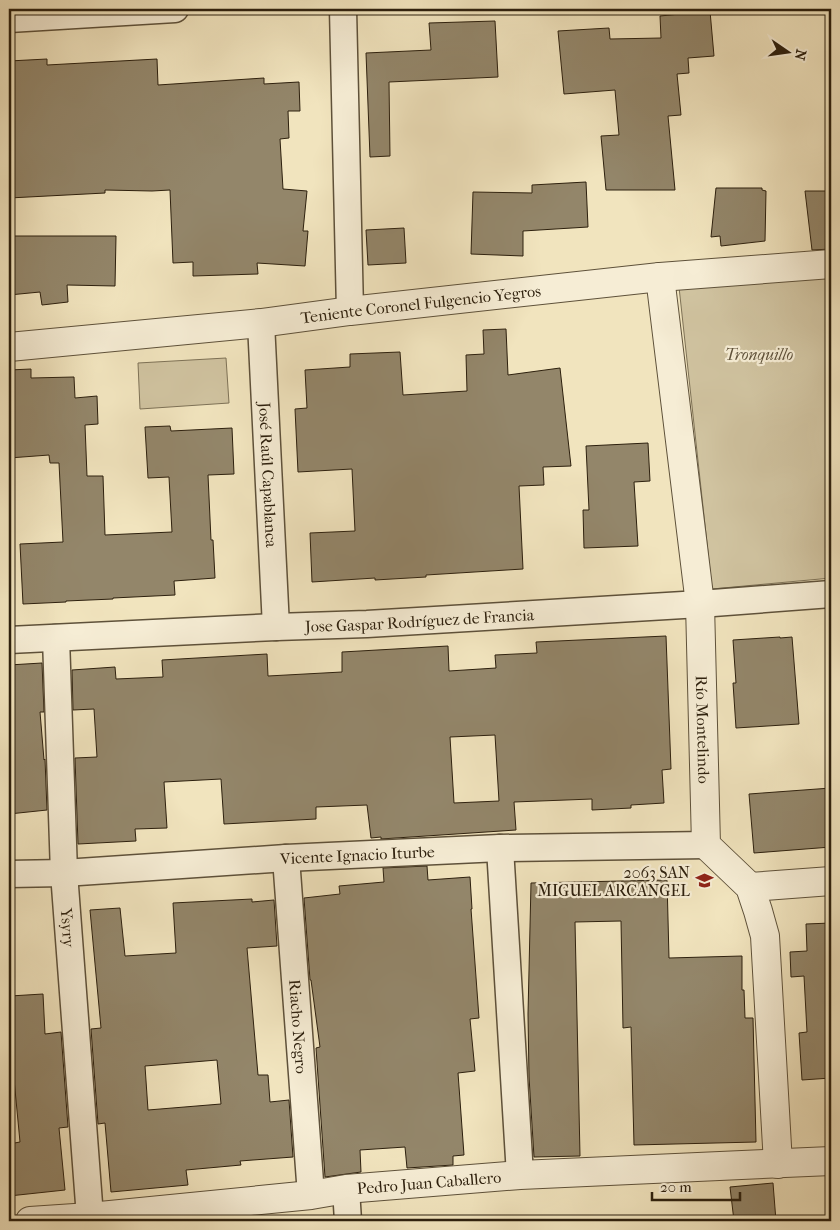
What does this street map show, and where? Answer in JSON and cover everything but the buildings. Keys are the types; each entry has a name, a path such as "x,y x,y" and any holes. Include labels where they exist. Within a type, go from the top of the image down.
{"street":[{"path":"9,19 175,9"},
{"path":"342,9 350,312"},
{"name":"Teniente Coronel Fulgencio Yegros","path":"9,347 261,323 660,277 831,264"},
{"name":"Río Montelindo","path":"660,277 700,604 706,845"},
{"name":"José Raúl Capablanca","path":"261,323 276,627"},
{"name":"Jose Gaspar Rodríguez de Francia","path":"9,640 368,624 700,604 831,594"},
{"name":"Ysyry","path":"56,638 64,872 90,1217"},
{"path":"706,845 750,887 764,936 778,1164"},
{"name":"Vicente Ignacio Iturbe","path":"9,874 500,848 706,845"},
{"path":"500,848 520,1175"},
{"name":"Riacho Negro","path":"286,858 311,1195"},
{"path":"750,887 831,881"},
{"name":"Pedro Juan Caballero","path":"30,1221 90,1217 311,1195 346,1189 520,1175 831,1161"},
{"path":"346,1189 348,1221"}],"green space":[{"name":"Tronquillo","path":"831,274 831,578 712,589 679,287"},
{"path":"226,358 229,403 140,409 138,363"}],"place":[{"name":"2063 SAN MIGUEL ARCANGEL","path":"704,881"}]}
